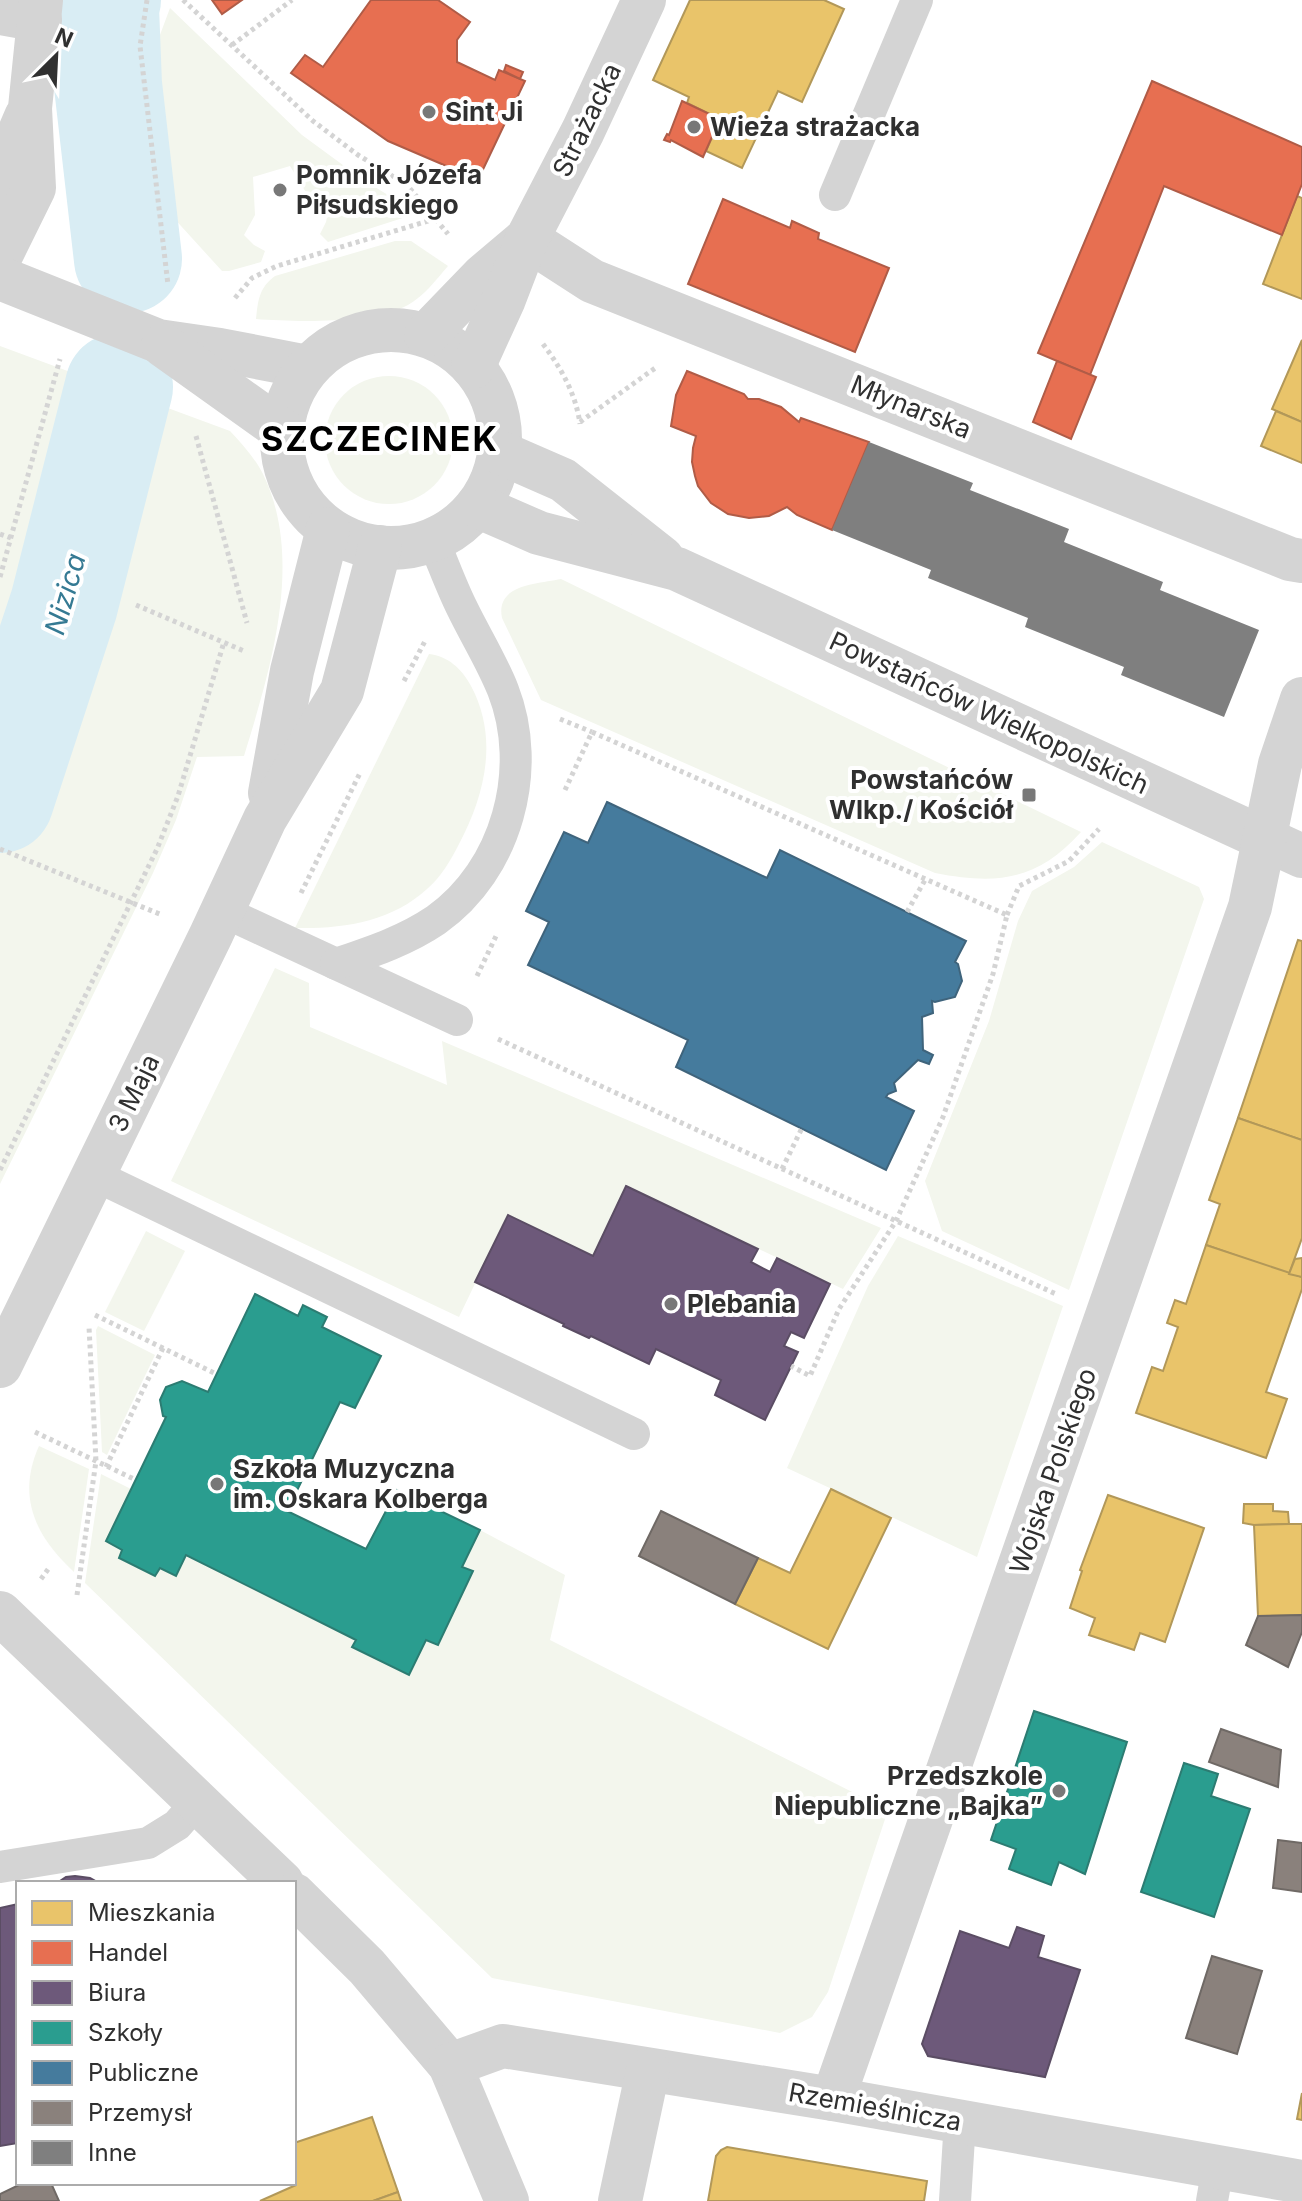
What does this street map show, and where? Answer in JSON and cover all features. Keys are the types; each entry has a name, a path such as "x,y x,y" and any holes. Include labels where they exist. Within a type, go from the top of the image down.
{"street":[{"name":"Strażacka","path":"473,367 527,239 583,131 644,0"},
{"path":"0,257 34,188 27,11"},
{"path":"0,186 1,175 30,108"},
{"name":"Strażacka","path":"426,335 483,276 527,239"},
{"name":"Młynarska","path":"527,239 592,281 1290,559 1302,561"},
{"path":"0,278 158,341 308,367"},
{"path":"394,330 426,335 451,347 473,367 490,392 499,420 499,452 492,480 477,506 457,526 433,540 407,547 380,547 352,542 328,529 301,501 285,467 282,430 289,397 308,367 332,346 362,333 394,330"},
{"path":"158,341 282,430"},
{"name":"Powstańców Wielkopolskich","path":"499,452 563,480 677,569"},
{"name":"Powstańców Wielkopolskich","path":"477,506 539,533 677,569 1284,848"},
{"name":"3 Maja","path":"265,819 292,671 328,529"},
{"name":"3 Maja","path":"0,1366 265,819 342,691 380,547"},
{"name":"Wojska Polskiego","path":"833,2099 1250,907 1284,848 1280,764 1302,699"},
{"path":"0,1613 280,1881"},
{"path":"296,1897 367,1967 450,2065 507,2201"},
{"name":"Rzemieślnicza","path":"450,2065 503,2046 960,2121 1215,2184 1302,2182"},
{"path":"620,2201 648,2070"}],"lane":[{"path":"835,195 917,0"},
{"path":"336,964 401,941 439,917 473,884 490,859 509,813 516,768 515,743 503,691 433,540"},
{"path":"222,911 457,1020"},
{"path":"94,1175 634,1434"},
{"path":"0,1867 148,1843 177,1825 198,1801"},
{"path":"955,2201 960,2121"}],"path":[{"path":"147,0 140,46 168,292"},
{"path":"183,0 313,121 358,155 407,185 454,241"},
{"path":"232,46 292,0"},
{"path":"222,296 235,298 252,278 277,266 435,219"},
{"path":"539,339 558,364 572,392 580,422 578,434"},
{"path":"0,577 61,356"},
{"path":"195,435 248,626"},
{"path":"0,534 11,538"},
{"path":"136,605 256,656"},
{"path":"0,1170 157,849 178,796 224,642"},
{"path":"560,799 592,732 1007,915"},
{"path":"279,937 364,764"},
{"path":"791,1366 810,1376 839,1309 896,1221 943,1117 993,974 1007,915 1019,886 1069,861 1099,829"},
{"path":"1,849 132,903"},
{"path":"907,912 925,880"},
{"path":"457,1020 1062,1297"},
{"path":"782,1169 802,1128"},
{"path":"95,1315 216,1374"},
{"path":"77,1595 96,1461 89,1327"},
{"path":"106,1467 163,1348"},
{"path":"35,1432 136,1480"}],"shaded area":[{"path":"170,8 302,135 362,179 409,208 409,216 328,242 320,234 329,208 310,199 290,166 253,177 255,215 244,235 265,251 261,262 222,271 171,215 154,51"},
{"path":"395,241 411,241 448,266 425,292 408,305 355,319 256,319 260,295 275,276"},
{"path":"0,346 230,431 260,468 275,507 281,542 282,579 273,652 244,756 197,757 176,820 153,873 0,1184"},
{"path":"389,376 413,381 434,395 448,416 453,440 448,464 434,485 413,499 389,504 365,499 344,485 330,464 325,440 330,416 344,395 365,381"},
{"path":"561,579 1081,832 1048,861 1015,875 978,879 935,873 541,700 502,618 502,607 505,598 520,588"},
{"path":"429,654 454,664 463,674 480,706 485,726 482,786 459,844 432,884 398,909 348,925 295,928"},
{"path":"1102,842 1199,887 1204,899 1069,1290 942,1231 925,1181 989,1021 1018,921 1032,891 1074,867"},
{"path":"275,968 309,983 310,1027 447,1085 442,1041 881,1228 843,1289 626,1186 593,1256 508,1215 459,1317 171,1181"},
{"path":"146,1231 185,1251 144,1331 105,1312"},
{"path":"898,1236 1063,1306 977,1557 787,1468 868,1286"},
{"path":"98,1326 155,1355 107,1455 102,1452"},
{"path":"39,1446 89,1469 74,1572 49,1545 34,1515 29,1482"},
{"path":"101,1474 131,1489 106,1541 122,1550 119,1558 155,1576 160,1568 186,1555 356,1640 353,1647 408,1675 426,1640 438,1645 473,1572 462,1567 480,1530 565,1575 550,1640 888,1810 828,1992 812,2017 780,2033 492,1978 85,1583"}],"building: Mieszkania":[{"path":"690,0 824,0 844,9 802,102 778,91 742,168 706,151 720,119 687,103 689,97 653,80"},
{"path":"1297,196 1302,198 1302,299 1263,284"},
{"path":"1302,340 1302,422 1272,409"},
{"path":"1276,411 1302,422 1302,463 1261,446"},
{"path":"1298,940 1302,941 1302,1140 1238,1118"},
{"path":"1238,1118 1302,1140 1302,1238 1289,1274 1206,1245 1220,1204 1209,1200"},
{"path":"1206,1245 1302,1277 1302,1289 1266,1392 1287,1399 1266,1458 1136,1413 1152,1367 1163,1371 1178,1327 1167,1323 1175,1300 1186,1304"},
{"path":"1302,1258 1302,1277 1289,1274 1295,1259"},
{"path":"831,1489 891,1518 828,1649 735,1604 758,1558 790,1573"},
{"path":"1108,1495 1204,1528 1165,1642 1140,1633 1134,1650 1089,1635 1095,1618 1070,1608 1080,1570"},
{"path":"1244,1504 1273,1504 1273,1511 1288,1512 1289,1524 1243,1523"},
{"path":"1302,1524 1302,1615 1258,1616 1254,1525"},
{"path":"1302,2093 1302,2120 1297,2119"},
{"path":"372,2117 398,2192 373,2201 260,2201 296,2185 296,2142"},
{"path":"727,2147 927,2181 924,2201 708,2201 716,2156"},
{"path":"398,2192 401,2201 373,2201"}],"building: Handel":[{"path":"212,0 242,0 222,14"},
{"name":"Sint Ji","path":"371,0 438,0 470,22 457,40 457,62 495,80 499,70 525,81 477,182 388,141 291,73 305,55 323,67"},
{"path":"506,65 523,72 520,79 504,71"},
{"path":"1152,81 1302,147 1302,184 1282,235 1164,186 1090,375 1038,353"},
{"name":"Wieża strażacka","path":"682,101 720,119 703,157 671,140 664,140 669,135"},
{"path":"723,199 790,228 792,221 819,233 818,239 889,268 855,352 688,284"},
{"path":"1057,361 1096,377 1071,439 1033,422"},
{"path":"687,371 744,394 748,399 759,399 781,407 799,422 801,418 869,442 832,530 797,515 787,507 769,516 749,518 728,514 711,503 698,486 695,476 692,462 696,436 671,426 676,395"}],"building: Biura":[{"name":"Plebania","path":"626,1186 758,1249 751,1262 770,1272 777,1258 830,1284 804,1338 791,1332 784,1346 798,1352 765,1420 715,1395 721,1380 656,1349 649,1364 475,1282 508,1215 593,1256"},
{"path":"66,1877 90,1878 95,1881 60,1881"},
{"path":"16,1904 16,2143 0,2146 0,1908"},
{"path":"1017,1927 1044,1936 1038,1957 1080,1970 1045,2077 928,2056 922,2044 960,1931 1009,1948"}],"building: Szkoły":[{"name":"Szkoła Muzyczna im. Oskara Kolberga","path":"255,1294 298,1316 303,1305 327,1317 322,1327 381,1356 355,1408 340,1402 287,1511 366,1549 397,1490 480,1530 462,1567 473,1571 438,1645 426,1640 409,1675 352,1647 356,1640 186,1555 176,1576 160,1568 155,1576 119,1558 122,1550 106,1541 166,1417 163,1416 160,1400 166,1387 182,1381 208,1392"},
{"name":"Przedszkole Niepubliczne „Bajka”","path":"1034,1711 1127,1742 1085,1874 1059,1862 1051,1885 1009,1869 1016,1849 991,1840"},
{"path":"1184,1763 1218,1774 1211,1796 1250,1809 1214,1917 1141,1892"}],"building: Publiczne":[{"path":"607,802 767,878 780,850 966,941 955,962 962,981 955,997 932,1001 933,1013 922,1017 923,1050 933,1055 929,1064 918,1060 894,1083 896,1091 886,1097 914,1111 886,1170 676,1067 688,1040 528,965 549,922 526,911 564,832 588,843"}],"building: Przemysł":[{"path":"661,1511 758,1558 735,1604 639,1556"},
{"path":"1302,1615 1302,1632 1288,1667 1246,1645 1258,1616"},
{"path":"1221,1729 1281,1750 1278,1787 1209,1762"},
{"path":"1278,1840 1302,1843 1302,1892 1273,1888"},
{"path":"1212,1956 1262,1971 1237,2054 1186,2038"},
{"path":"19,2185 52,2185 59,2201 0,2201 0,2194"}],"building: Inne":[{"path":"869,442 973,483 970,490 1069,529 1064,542 1163,582 1160,590 1259,630 1224,717 1121,675 1124,667 1025,627 1028,618 928,578 931,570 832,530"}],"waterway":[{"name":"Nizica","path":"107,0 108,85 128,259"},
{"name":"Nizica","path":"0,799 64,604 119,387"}],"place":[{"name":"Sint Ji","path":"429,112"},
{"name":"Wieża strażacka","path":"694,127"},
{"name":"Pomnik Józefa Piłsudskiego","path":"280,190"},
{"name":"Powstańców Wlkp./ Kościół","path":"1029,795"},
{"name":"Plebania","path":"671,1304"},
{"name":"Szkoła Muzyczna im. Oskara Kolberga","path":"217,1484"},
{"name":"Przedszkole Niepubliczne „Bajka”","path":"1059,1791"}],"district":[{"name":"SZCZECINEK","path":"380,439"}]}
